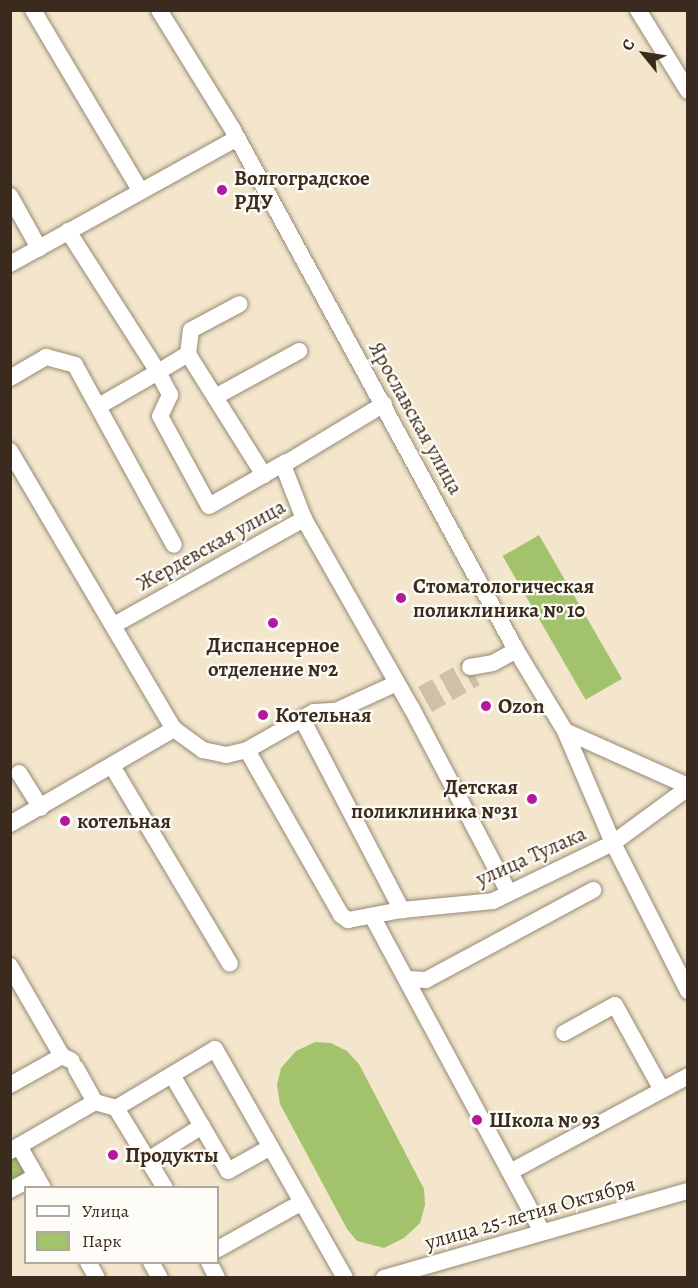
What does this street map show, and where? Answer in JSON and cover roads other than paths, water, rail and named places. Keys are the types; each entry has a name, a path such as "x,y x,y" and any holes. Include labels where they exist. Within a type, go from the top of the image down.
{"street":[{"path":"33,10 140,190"},
{"name":"Ярославская улица","path":"159,10 237,138 384,404 516,651 565,731 613,843 687,991"},
{"path":"638,10 687,91"},
{"path":"10,264 237,138"},
{"path":"10,196 39,248"},
{"path":"68,231 158,372 170,395 160,416 209,506 384,404"},
{"path":"240,304 191,330 188,354 264,475"},
{"path":"215,397 299,351"},
{"path":"99,406 188,354"},
{"path":"10,378 46,357 75,365 174,545"},
{"path":"10,451 174,729 203,750 226,755 247,750 314,712 336,711 397,682"},
{"name":"Жердевская улица","path":"114,625 304,519 284,465 286,462"},
{"path":"304,519 411,707 509,893"},
{"path":"473,673 516,651"},
{"path":"411,707 425,700"},
{"path":"302,719 402,910"},
{"path":"10,824 174,729"},
{"path":"565,731 687,787"},
{"name":"улица Тулака","path":"247,750 341,915 348,920 402,910 478,904 509,893 613,843 687,787"},
{"path":"112,766 230,964"},
{"path":"19,773 41,808"},
{"path":"408,979 426,980 592,890"},
{"path":"372,916 408,979 542,1232"},
{"path":"10,966 95,1102 116,1108 161,1186"},
{"path":"564,1033 615,1005 662,1090"},
{"path":"116,1108 215,1049 345,1278"},
{"path":"10,1085 70,1062"},
{"path":"172,1075 228,1171 270,1146"},
{"path":"510,1172 687,1076"},
{"path":"25,1186 40,1182 15,1149 95,1102"},
{"path":"148,1160 202,1126"},
{"name":"улица 25-летия Октября","path":"384,1278 687,1191"},
{"path":"219,1248 302,1202"},
{"path":"89,1264 97,1278"},
{"path":"152,1264 160,1278"}],"tunnel":[{"path":"422,694 470,667"},
{"path":"428,705 476,678"}],"place":[{"name":"Волгоградское РДУ","path":"222,190"},
{"name":"Стоматологическая поликлиника № 10","path":"401,598"},
{"name":"Диспансерное отделение №2","path":"273,623"},
{"name":"Ozon","path":"486,706"},
{"name":"Котельная","path":"263,715"},
{"name":"Детская поликлиника №31","path":"532,799"},
{"name":"котельная","path":"65,821"},
{"name":"Школа № 93","path":"477,1120"},
{"name":"Продукты","path":"113,1155"}]}
